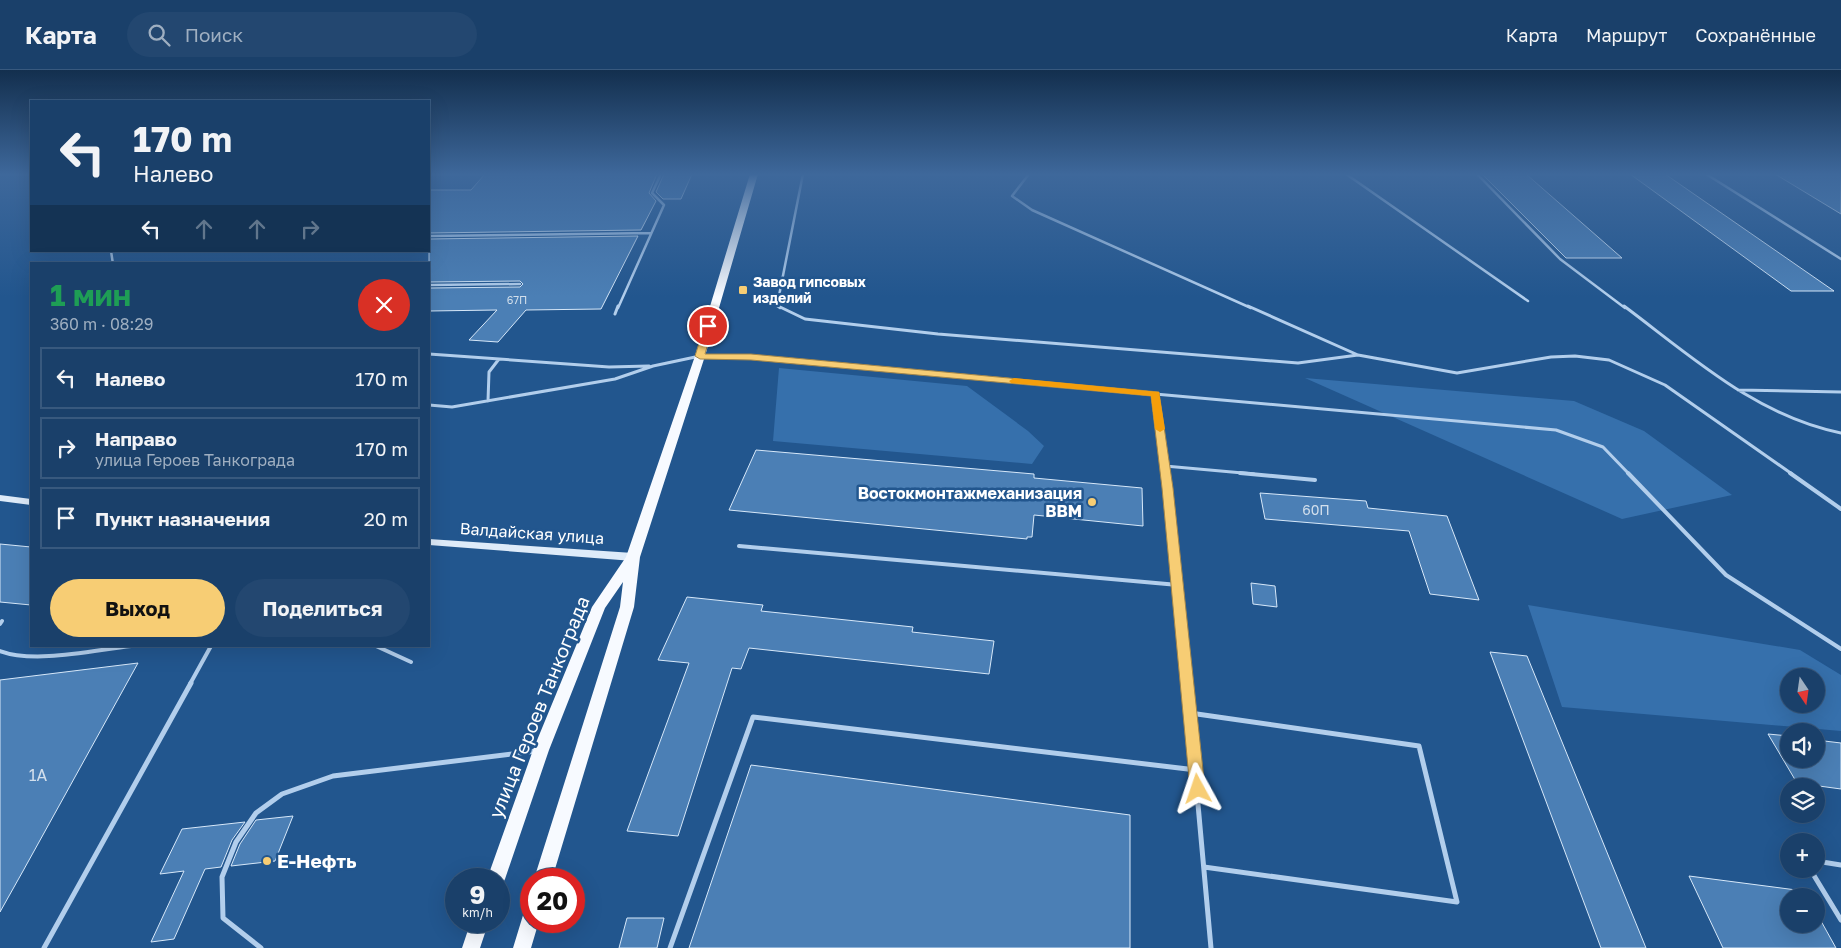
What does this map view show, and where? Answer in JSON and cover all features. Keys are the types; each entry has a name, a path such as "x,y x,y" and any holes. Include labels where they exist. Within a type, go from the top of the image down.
{"main road":[{"name":"улица Героев Танкограда","path":"546,868 627,607 633,557 700,356 742,215"},
{"name":"улица Героев Танкограда","path":"500,868 541,750 599,607 633,557"},
{"path":"471,948 476,933"},
{"path":"522,948 526,933"}],"street":[{"path":"0,498 30,502"},
{"name":"Валдайская улица","path":"430,542 633,557"}],"lane":[{"path":"615,314 659,215"},
{"path":"795,215 777,306 805,320 938,334 1298,363 1358,355"},
{"path":"1043,215 1358,355 1457,374 1551,357 1576,356 1609,360 1665,385 1841,509"},
{"path":"1405,215 1528,301"},
{"path":"1517,215 1560,259 1736,390 1773,410 1816,428 1841,433"},
{"path":"1771,215 1841,259"},
{"path":"430,236 651,233"},
{"path":"430,284 520,284"},
{"path":"430,354 609,367 653,366"},
{"path":"430,405 452,407 615,380 653,366 700,356 751,357 1556,430 1602,447 1726,575 1841,649"},
{"path":"488,401 489,372 499,359"},
{"path":"1736,390 1841,392"},
{"path":"1155,394 1178,585 1211,948"},
{"path":"1165,466 1315,480"},
{"path":"739,546 1178,585"},
{"path":"0,650 4,654 32,656 121,647"},
{"path":"44,948 210,647"},
{"path":"378,647 411,662"},
{"path":"1190,712 1419,746 1457,902 1204,867"},
{"path":"670,948 753,717 1196,770"},
{"path":"261,948 223,918 222,877 236,842 256,813 282,794 333,776 541,750"},
{"path":"1825,862 1841,865"},
{"path":"1815,878 1841,920"}],"shaded area":[{"path":"779,368 967,386 1028,431 1044,446 1032,464 773,441"},
{"path":"1305,378 1574,401 1644,431 1732,495 1622,519"},
{"path":"1528,605 1800,650 1841,675 1841,731 1825,730 1825,723 1780,723 1780,726 1562,707"}],"building":[{"path":"430,215 649,215 641,230 430,233"},
{"path":"1523,215 1573,215 1622,258 1566,258"},
{"path":"1686,215 1724,215 1834,291 1791,291"},
{"path":"638,236 601,309 526,310 498,342 469,340 497,310 430,311 430,288 520,287 523,284 520,281 430,282 430,239"},
{"path":"756,450 1034,474 1034,478 1142,488 1143,526 1034,515 1032,537 1027,537 1027,539 729,510"},
{"path":"1260,493 1366,501 1368,508 1447,516 1479,600 1430,594 1409,531 1265,519"},
{"path":"0,544 30,547 30,605 0,602"},
{"path":"1251,583 1275,586 1277,607 1253,604"},
{"path":"687,597 763,605 761,611 913,627 912,632 994,641 989,674 749,648 741,669 732,668 678,836 627,831 689,663 658,660"},
{"path":"1490,652 1527,656 1646,948 1601,948"},
{"path":"138,663 23,871 0,912 0,680"},
{"path":"1768,734 1780,735 1780,754"},
{"path":"1825,741 1841,743 1841,789 1825,787 1825,778 1794,778 1788,768 1825,768"},
{"path":"751,765 1130,815 1130,948 689,948"},
{"path":"293,816 275,861 231,866 240,844 256,820"},
{"path":"245,822 232,840 221,867 205,869 174,939 151,942 184,871 160,874 182,829"},
{"path":"1689,876 1781,888 1780,933 1825,933 1825,928 1836,948 1723,948"},
{"path":"627,918 664,918 657,948 619,948"}],"slow traffic":[{"path":"1014,381 1155,394 1160,429"}],"place":[{"name":"Завод гипсовых изделий","path":"743,290"},
{"name":"Востокмонтажмеханизация ВВМ","path":"1092,502"},
{"name":"E-Нефть","path":"267,861"}],"route":[{"path":"708,326 700,356 751,357 1155,394 1168,488 1198,789"}]}
